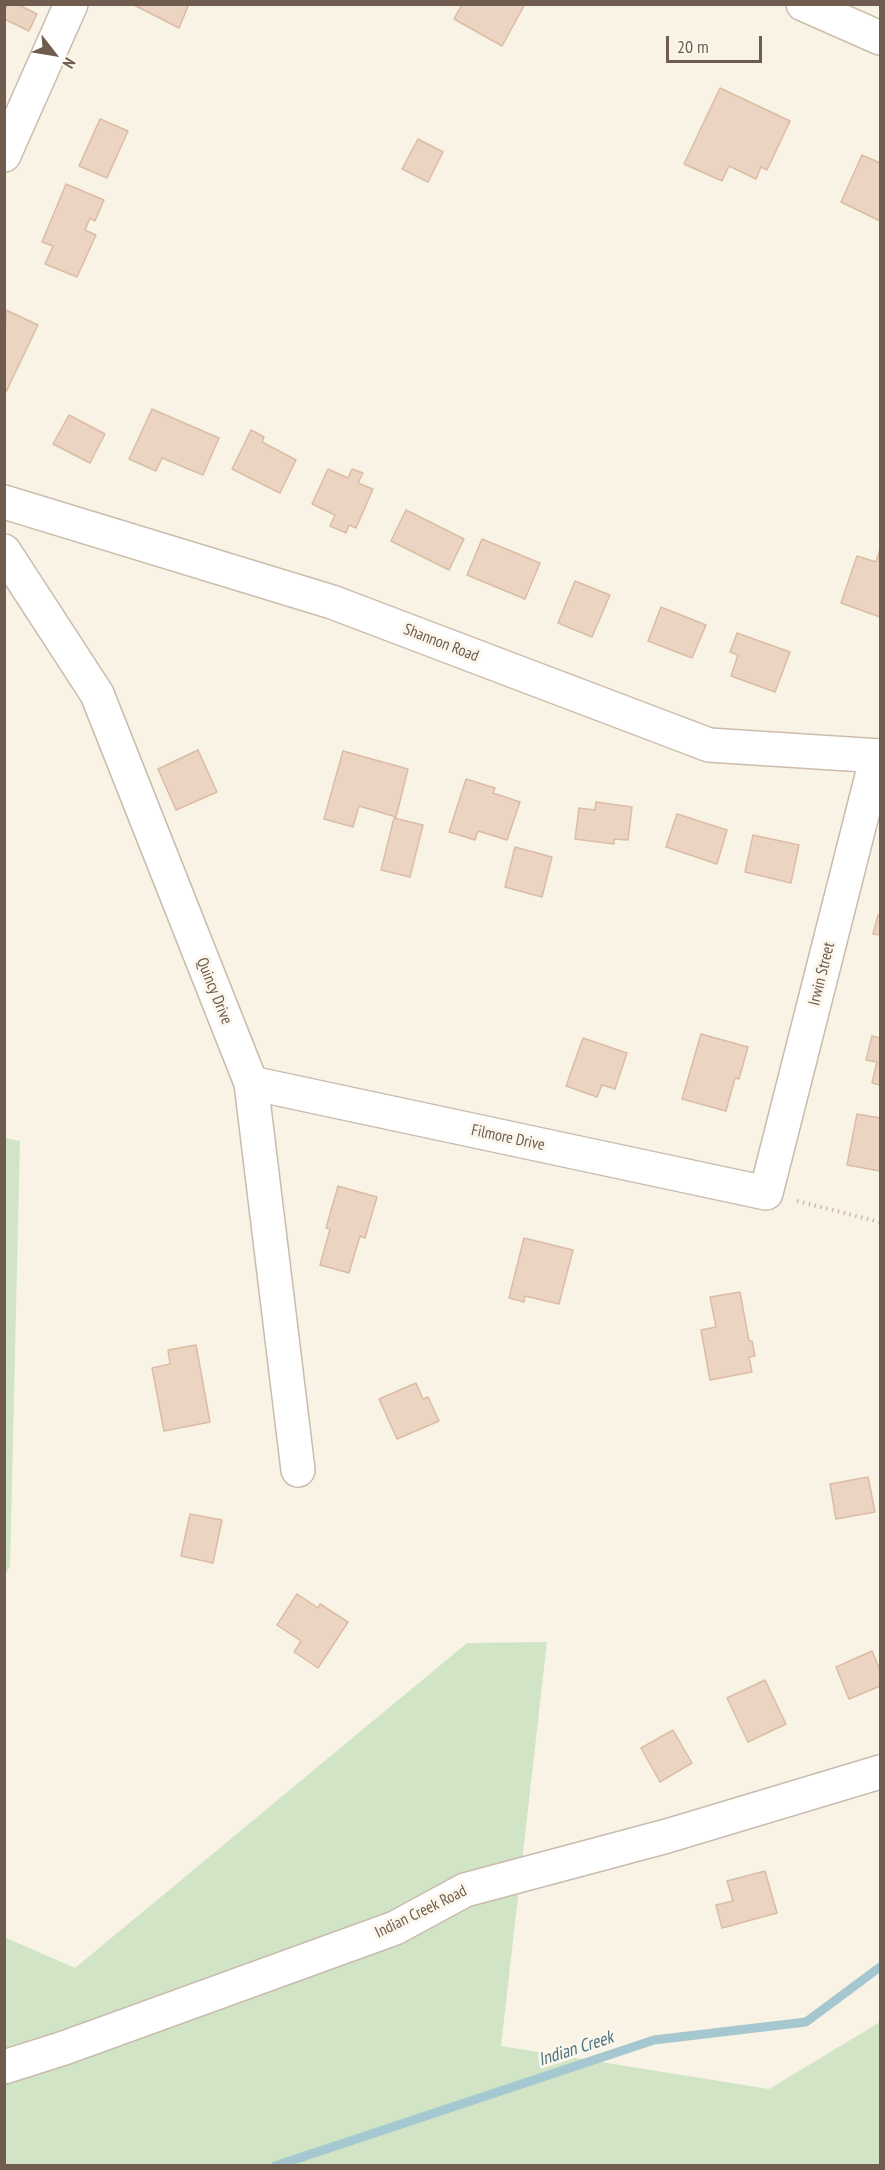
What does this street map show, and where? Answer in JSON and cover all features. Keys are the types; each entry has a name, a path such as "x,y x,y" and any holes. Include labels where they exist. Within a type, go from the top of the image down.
{"street":[{"path":"4,155 71,4"},
{"path":"803,4 880,38"},
{"name":"Shannon Road","path":"4,502 332,602 709,745 879,756"},
{"name":"Quincy Drive","path":"4,551 97,694 251,1083 298,1470"},
{"name":"Irwin Street","path":"766,1193 879,756"},
{"name":"Filmore Drive","path":"251,1083 766,1193"},
{"name":"Indian Creek Road","path":"4,2067 64,2048 395,1928 465,1890 667,1836 880,1772"}],"path":[{"path":"766,1193 880,1222"}],"green space":[{"path":"5,1138 20,1141 10,1566 5,1576"},
{"path":"547,1642 501,2046 769,2089 880,2022 880,2165 5,2165 4,1937 75,1968 467,1643"}],"building":[{"path":"8,4 17,4 37,14 29,31 4,19 4,12"},
{"path":"132,4 189,4 179,28"},
{"path":"462,4 525,4 502,46 454,19"},
{"path":"720,88 790,121 767,170 761,167 756,179 729,166 722,181 684,164"},
{"path":"100,119 128,131 107,178 79,166"},
{"path":"418,139 443,152 428,182 402,169"},
{"path":"862,155 880,163 880,221 841,202"},
{"path":"66,184 104,200 95,221 90,218 85,230 96,235 77,277 45,264 53,246 42,242"},
{"path":"6,310 38,325 6,392 4,391"},
{"path":"152,409 219,438 203,475 162,458 156,471 129,459"},
{"path":"69,415 105,434 90,463 53,444"},
{"path":"251,430 264,437 262,442 296,460 280,493 232,469"},
{"path":"328,469 348,478 352,469 363,473 358,483 373,489 356,528 349,525 346,533 330,526 335,515 312,504"},
{"path":"406,510 464,539 449,570 391,541"},
{"path":"482,539 540,563 525,599 467,575"},
{"path":"880,549 880,617 841,603 857,556 876,562"},
{"path":"575,581 610,595 592,637 558,623"},
{"path":"661,607 706,625 692,658 648,641"},
{"path":"737,633 790,652 775,692 731,676 738,655 730,652"},
{"path":"198,750 217,792 176,810 158,769"},
{"path":"343,751 408,769 396,817 359,806 353,827 324,819"},
{"path":"466,779 495,788 493,793 520,802 507,840 478,831 475,840 449,832"},
{"path":"596,802 632,807 628,840 614,839 614,844 575,839 579,808 595,810"},
{"path":"677,814 727,830 717,864 666,847"},
{"path":"394,818 423,825 410,877 381,870"},
{"path":"753,835 799,845 791,883 745,872"},
{"path":"515,847 552,857 542,897 505,887"},
{"path":"878,915 880,916 880,935 873,934"},
{"path":"701,1034 748,1047 739,1079 735,1078 726,1111 682,1099"},
{"path":"872,1036 880,1038 880,1085 872,1083 877,1062 866,1060"},
{"path":"583,1038 627,1053 615,1089 602,1085 597,1097 566,1086"},
{"path":"857,1114 880,1118 880,1171 847,1165"},
{"path":"338,1186 377,1197 365,1238 360,1236 349,1273 320,1265 330,1229 326,1228"},
{"path":"524,1238 573,1250 559,1304 525,1296 524,1302 509,1298"},
{"path":"740,1292 749,1341 752,1341 755,1356 749,1357 752,1372 710,1380 701,1330 716,1327 710,1297"},
{"path":"196,1345 210,1422 164,1431 152,1368 170,1364 168,1350"},
{"path":"416,1383 423,1399 428,1397 439,1421 397,1439 379,1399"},
{"path":"868,1477 875,1512 836,1519 830,1484"},
{"path":"190,1514 222,1520 213,1563 181,1556"},
{"path":"297,1594 318,1608 320,1604 348,1622 318,1668 294,1652 301,1641 277,1625"},
{"path":"872,1651 880,1670 880,1686 849,1699 836,1667"},
{"path":"765,1680 786,1724 748,1742 727,1698"},
{"path":"673,1730 692,1763 660,1782 641,1748"},
{"path":"765,1871 777,1913 722,1928 716,1905 733,1901 727,1881"}],"waterway":[{"name":"Indian Creek","path":"275,2166 654,2040 806,2022 880,1967"}]}
